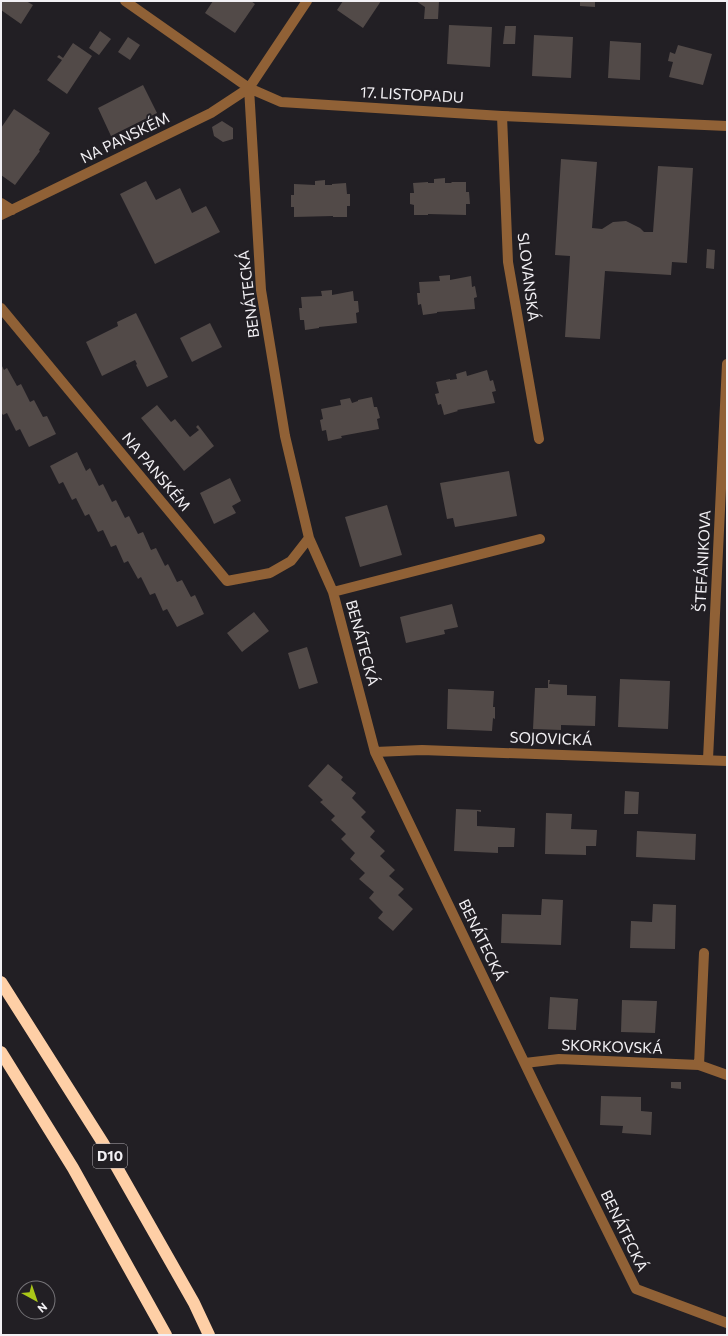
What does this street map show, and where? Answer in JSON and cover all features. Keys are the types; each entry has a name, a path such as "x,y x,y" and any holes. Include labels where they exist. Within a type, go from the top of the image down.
{"highway":[{"name":"D10","path":"1,982 103,1143 194,1303 209,1335"},
{"name":"D10","path":"1,1052 73,1168 166,1335"}],"street":[{"name":"17. LISTOPADU","path":"125,1 249,88 281,102 502,116 727,126"},
{"path":"249,88 307,1"},
{"name":"NA PANSKÉM","path":"1,215 211,113 249,88"},
{"name":"BENÁTECKÁ","path":"249,88 261,290 285,436 309,538 333,592 375,752 636,1289 727,1323"},
{"name":"SLOVANSKÁ","path":"502,116 508,262 539,439"},
{"path":"1,203 12,210"},
{"name":"NA PANSKÉM","path":"1,308 227,581 270,573 292,561 309,538"},
{"name":"ŠTEFÁNIKOVA","path":"708,759 727,364"},
{"name":"BENÁTECKÁ","path":"333,592 540,539"},
{"name":"SOJOVICKÁ","path":"375,752 422,750 708,759 727,761"},
{"path":"699,1065 704,953"},
{"name":"SKORKOVSKÁ","path":"525,1063 559,1059 699,1065 727,1075"}],"building":[{"path":"1,1 26,1 33,5 21,24 1,10"},
{"path":"213,1 251,1 255,4 235,33 205,13"},
{"path":"343,1 381,1 363,28 337,10"},
{"path":"416,1 439,1 438,19 424,19 425,7"},
{"path":"580,1 595,1 595,7 580,6"},
{"path":"449,25 492,27 490,67 447,64"},
{"path":"505,26 516,26 515,44 503,44"},
{"path":"100,31 111,39 99,55 89,48"},
{"path":"534,35 573,37 571,78 532,76"},
{"path":"128,37 140,45 130,60 118,52"},
{"path":"610,41 641,43 640,80 608,78"},
{"path":"73,43 92,56 67,94 47,80 62,60 57,57 59,55 63,58"},
{"path":"678,45 712,54 703,85 669,77 673,62 668,61 670,52 675,54"},
{"path":"143,85 157,113 111,136 98,108"},
{"path":"14,109 50,133 39,150 40,151 15,185 1,175 1,128"},
{"path":"222,121 233,128 233,139 223,142 214,136 212,127"},
{"path":"561,159 597,162 592,228 602,229 613,222 626,221 640,228 644,232 653,232 658,166 693,168 687,263 672,262 671,275 605,271 600,339 565,337 570,256 555,255"},
{"path":"445,178 445,183 466,182 466,192 469,192 470,204 466,204 466,215 414,215 414,205 410,204 410,193 414,193 413,183 434,183 434,179"},
{"path":"325,180 325,185 346,183 347,194 350,194 350,206 347,206 347,217 294,217 294,207 291,207 291,195 294,195 294,184 315,185 315,181"},
{"path":"146,181 156,200 180,188 192,213 206,206 220,232 155,264 120,194"},
{"path":"707,249 715,250 714,269 706,268"},
{"path":"450,275 450,280 471,276 472,287 475,286 477,297 474,298 475,309 437,312 423,315 421,304 418,305 417,293 420,293 419,282 440,281 439,276"},
{"path":"332,290 332,295 353,291 354,301 358,301 359,312 356,313 357,323 305,330 304,320 300,320 299,308 302,308 301,297 322,296 321,291"},
{"path":"136,313 168,377 147,387 135,360 102,376 86,342 118,326 117,322"},
{"path":"210,323 222,347 192,362 180,338"},
{"path":"1,364 4,370 7,368 17,386 21,384 30,402 34,400 43,417 47,416 56,434 29,447 20,429 16,431 7,413 3,415 1,412"},
{"path":"487,370 490,381 493,380 496,391 492,392 495,403 457,410 458,411 444,415 441,404 438,405 435,394 439,393 436,382 457,379 456,374 466,371 467,376"},
{"path":"372,397 374,407 377,407 380,418 377,419 379,429 341,436 342,438 328,441 326,430 322,431 320,420 323,419 321,409 341,405 340,400 350,398 352,403"},
{"path":"157,405 171,422 175,419 190,437 199,430 196,427 198,425 214,446 184,471 141,418"},
{"path":"77,452 86,471 90,468 99,486 103,484 112,502 116,500 125,518 129,516 138,534 143,532 151,550 156,548 165,566 168,564 177,582 182,580 191,597 195,595 204,614 177,627 167,609 163,611 155,593 150,595 141,577 138,579 128,561 124,563 116,545 111,547 103,530 98,532 89,514 85,516 76,498 72,500 63,482 59,484 50,466"},
{"path":"509,471 517,516 455,527 453,518 447,519 440,483"},
{"path":"230,478 241,501 232,506 236,513 214,524 200,493"},
{"path":"387,505 402,555 360,567 345,517"},
{"path":"452,604 458,627 444,630 445,634 406,643 400,617"},
{"path":"254,612 269,631 242,652 227,633"},
{"path":"307,647 318,683 299,689 288,653"},
{"path":"620,679 670,681 668,729 618,727"},
{"path":"548,680 550,680 549,684 567,685 567,695 596,696 595,726 561,725 561,730 533,729 535,688 548,688"},
{"path":"448,689 494,691 493,707 495,707 495,719 493,718 492,731 447,729"},
{"path":"328,764 343,777 341,780 356,793 352,798 366,812 361,817 375,831 370,837 385,851 380,856 395,870 389,876 404,889 398,895 413,909 393,931 378,918 383,912 369,898 374,892 359,879 365,873 350,859 355,853 341,839 346,834 331,820 335,816 320,802 323,800 308,786"},
{"path":"625,791 639,792 638,814 624,814"},
{"path":"456,809 481,810 481,812 477,811 477,826 515,828 514,847 498,847 498,853 454,851"},
{"path":"546,813 572,814 571,829 597,830 596,846 586,846 586,855 545,854"},
{"path":"637,831 696,834 695,860 636,857"},
{"path":"542,899 563,900 561,945 501,943 502,914 541,915"},
{"path":"653,904 676,905 675,949 630,948 631,921 652,922"},
{"path":"550,997 578,999 576,1030 548,1029"},
{"path":"622,1000 657,1001 655,1033 621,1032"},
{"path":"671,1082 681,1082 681,1089 671,1088"},
{"path":"601,1096 641,1097 641,1111 652,1112 651,1135 622,1133 623,1126 600,1125"}]}
